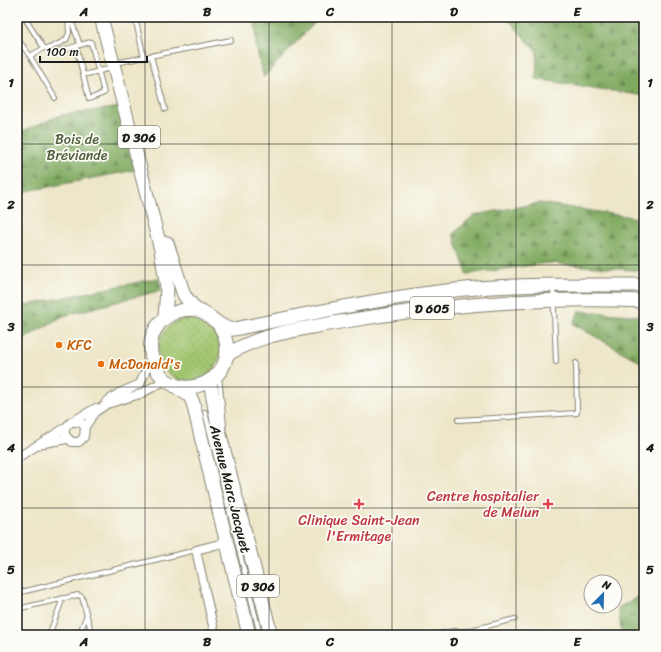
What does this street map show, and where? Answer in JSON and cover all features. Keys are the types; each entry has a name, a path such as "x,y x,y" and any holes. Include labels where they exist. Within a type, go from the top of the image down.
{"main road":[{"name":"D 306","path":"104,18 118,65 167,258 184,295 196,310"},
{"name":"D 306","path":"165,318 168,288 167,258"},
{"name":"D 605","path":"218,323 230,329 331,309 426,294 507,286 644,285"},
{"name":"D 605","path":"228,355 244,344 281,333 368,317 466,304 553,300 644,301"},
{"path":"185,310 196,310 208,315 218,323 226,338 228,355 215,377 198,386 185,387 169,382 157,370 152,358 150,347 152,336 157,326 165,318 174,313 185,310"},
{"name":"Avenue Marc Jacquet","path":"215,377 213,407 271,635"},
{"name":"Avenue Marc Jacquet","path":"169,382 190,396 193,403 249,635"}],"street":[{"path":"17,458 65,428 68,423 119,393 140,384 152,358"},
{"path":"84,427 95,412 107,404 140,394 169,382"},
{"path":"34,447 50,441 67,439 76,442 82,440 86,434 84,427 80,422 73,421"},
{"path":"65,428 65,435 67,439"},
{"path":"215,635 196,550 227,542"}],"lane":[{"path":"24,17 44,48"},
{"path":"30,56 44,48 50,48 66,40 69,33 69,17"},
{"path":"56,52 78,46 91,42 104,93 89,99 78,46 69,17"},
{"path":"135,17 144,58"},
{"path":"17,38 30,56 55,98"},
{"path":"83,75 151,56 231,40"},
{"path":"151,56 165,109"},
{"path":"553,285 556,362"},
{"path":"458,420 577,413 576,363"},
{"path":"205,412 260,635"},
{"path":"17,593 196,550"},
{"path":"17,609 75,595 82,597 86,617 92,635"},
{"path":"49,635 63,598"},
{"path":"79,635 86,617"},
{"path":"435,635 453,631 467,631 515,619"},
{"path":"17,627 24,635"}],"green space":[{"path":"255,17 320,17 264,77 256,48"},
{"path":"506,17 644,17 644,96 536,79 537,52"},
{"name":"Bois de Bréviande","path":"121,107 140,169 17,193 17,129 20,132 61,115"},
{"path":"540,203 644,219 644,271 548,263 467,274 453,234 474,215"},
{"path":"158,278 162,290 63,316 17,343 17,307"},
{"path":"579,311 644,316 644,364 573,324"},
{"path":"189,319 201,321 211,328 218,338 220,350 218,362 211,372 201,379 189,381 177,379 167,372 160,362 158,350 160,338 167,328 177,321"},
{"path":"644,593 644,635 622,635 619,614 623,614 623,605"}],"place":[{"name":"KFC","path":"59,345"},
{"name":"McDonald's","path":"101,364"},
{"name":"Clinique Saint-Jean l'Ermitage","path":"359,504"},
{"name":"Centre hospitalier de Melun","path":"548,504"}]}
